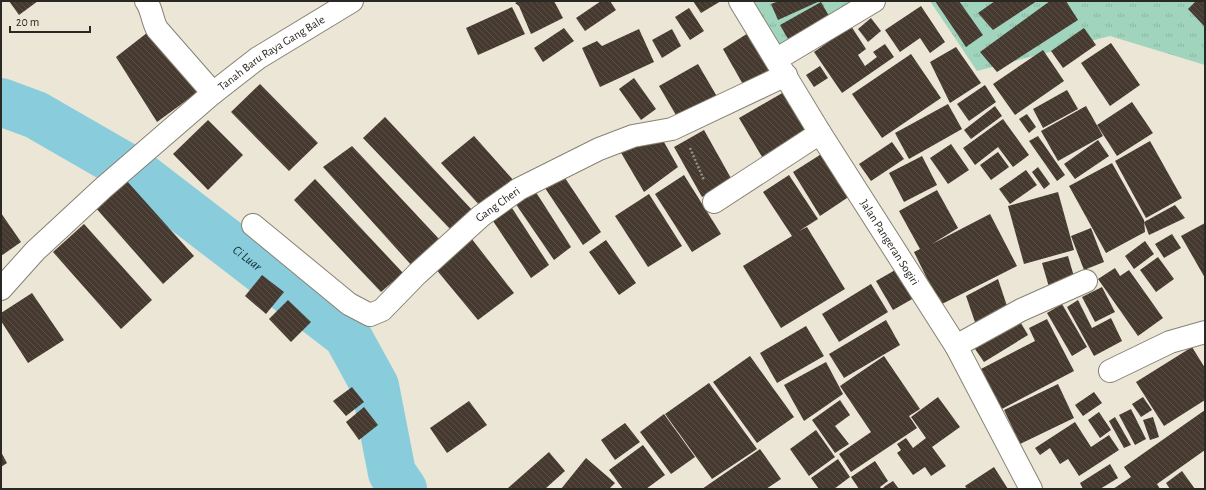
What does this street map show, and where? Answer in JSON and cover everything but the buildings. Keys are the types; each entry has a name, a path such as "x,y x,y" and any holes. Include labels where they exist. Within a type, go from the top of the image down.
{"street":[{"name":"Tanah Baru Raya Gang Bale","path":"146,1 150,5 153,21 157,29 213,93"},
{"name":"Tanah Baru Raya Gang Bale","path":"1,289 35,251 103,188 213,93 258,58 352,1"},
{"name":"Jalan Pangeran Sogiri","path":"740,1 820,133 956,346 1031,489"},
{"name":"Gang Cheri","path":"253,225 349,304 370,315 382,310 417,274 481,216 519,189 599,149 633,136 660,133 680,126 781,67 874,1"},
{"path":"714,202 820,133"},
{"path":"956,346 1021,310 1086,281"},
{"path":"1110,371 1170,342 1205,332"}],"path":[{"path":"680,126 714,202"}],"green space":[{"path":"735,1 862,1 767,53"},
{"path":"930,1 1205,1 1205,65 1110,36 977,71"}],"waterway":[{"name":"Ci Luar","path":"1,102 36,115 135,172 347,335 375,386 392,473 403,489"}]}
